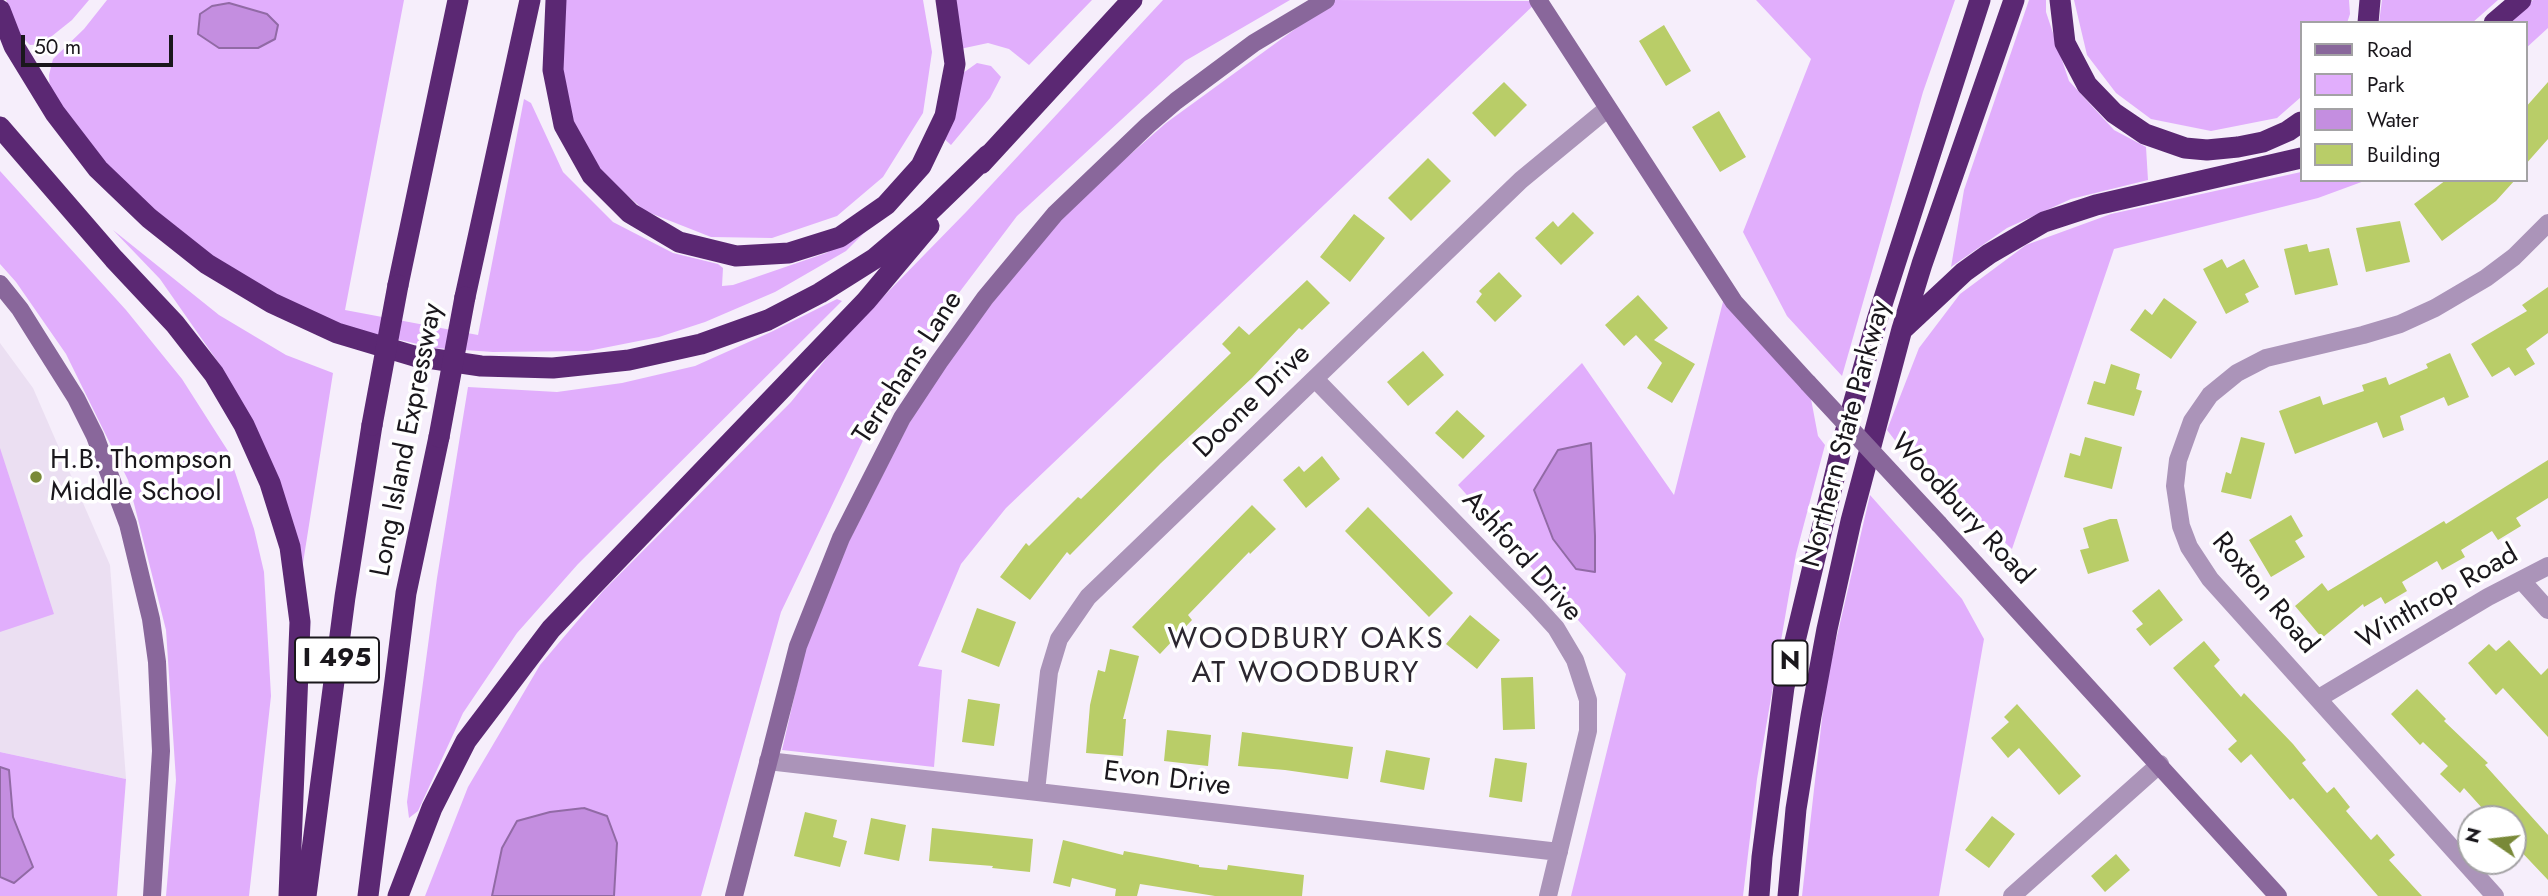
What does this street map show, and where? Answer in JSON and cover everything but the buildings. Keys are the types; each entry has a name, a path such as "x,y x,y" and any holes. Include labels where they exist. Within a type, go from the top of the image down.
{"highway":[{"name":"Long Island Expressway","path":"306,896 343,610 372,425 398,285 458,0"},
{"name":"Long Island Expressway","path":"368,896 406,593 465,297 530,0"},
{"path":"556,0 553,70 564,125 592,175 630,214 679,242 736,256 789,253 840,237 886,205 921,166 945,116 955,64 946,0"},
{"path":"398,896 432,808 466,741 551,629 866,301 988,155 1132,0"},
{"name":"Northern State Parkway","path":"1759,896 1784,687 1845,433 1877,320 1980,0"},
{"name":"Northern State Parkway","path":"1788,896 1797,809 1826,629 1851,521 1902,329 2014,0"},
{"path":"2060,0 2065,43 2087,85 2114,113 2145,134 2185,148 2218,149 2263,142 2300,123"},
{"path":"2368,21 2370,0"},
{"path":"2496,21 2521,0"},
{"path":"0,10 14,46 48,102 98,169 149,218 207,264 272,303 337,333 414,356 481,366 553,368 629,360 701,344 768,320 820,293 874,259 927,214 988,155"},
{"path":"0,127 174,324 214,374 244,425 270,483 290,547 300,622 289,896"},
{"path":"0,144 114,259"},
{"path":"1902,329 1964,272 2044,222 2096,205 2300,158"}],"main road":[{"name":"Terrehans Lane","path":"734,896 798,646 841,538 902,418 985,298 1055,214 1176,101 1254,43 1326,0"},
{"name":"Woodbury Road","path":"1538,0 1734,302 2160,764 2278,896"},
{"path":"0,285 20,309 76,398 95,436 128,524 151,618 157,662 161,751 152,896"}],"street":[{"name":"Doone Drive","path":"1036,791 1049,672 1059,639 1088,597 1521,180 1607,109"},
{"name":"Roxton Road","path":"2495,896 2210,579 2189,547 2181,526 2175,486 2178,460 2192,421 2210,395 2237,373 2266,358 2363,335 2400,324 2435,308 2486,278 2514,257 2548,223"},
{"name":"Ashford Drive","path":"1315,379 1535,605 1556,628 1575,660 1588,700 1588,731 1548,896"},
{"name":"Winthrop Road","path":"2319,698 2488,597 2548,565"},
{"path":"2522,581 2548,611"},
{"name":"Evon Drive","path":"768,761 1559,852"},
{"path":"2012,896 2160,764"}],"shaded area":[{"name":"H.B. Thompson Middle School","path":"0,343 33,388 110,565 126,779 0,752"}],"green space":[{"path":"6,0 89,0 72,20 42,44 30,45 16,31"},
{"path":"107,0 404,0 345,310 478,335 524,99 531,103 563,172 613,222 673,253 718,264 723,268 722,286 733,285 826,253 874,223 846,251 775,292 705,322 659,337 588,351 493,352 435,348 356,330 298,307 215,259 168,222 109,167 50,96 49,75 53,59 84,29"},
{"path":"563,0 923,0 932,52 923,113 883,177 837,216 772,238 711,237 645,211 604,175 574,125 559,66"},
{"path":"956,0 1092,0 1029,65 1009,49 988,43 960,49"},
{"path":"1163,0 1290,0 1185,61 1017,216 890,384 781,612 701,896 425,896 468,787 540,665 603,591 791,402 841,340 967,211"},
{"path":"1335,0 1538,1 1006,508 961,564 918,666 942,670 934,767 782,750 805,650 849,541 907,427 947,361 1059,217 1166,123"},
{"path":"1756,0 1955,0 1923,92 1842,376 1787,316 1743,232 1811,59"},
{"path":"2029,0 2046,0 2046,12 2069,81 2114,130 2146,147 2148,180 2071,199 2007,228 1951,267 1964,190"},
{"path":"2074,0 2349,0 2348,21 2300,21 2300,98 2277,118 2211,131 2151,119 2116,93 2087,55"},
{"path":"2382,0 2498,0 2474,21 2379,21"},
{"path":"2533,0 2548,0 2548,28 2527,47 2527,21 2509,21"},
{"path":"977,63 991,66 1001,77 990,98 951,145 940,135 963,73"},
{"path":"0,171 126,310 182,379 228,451 254,529 264,572 271,696 249,896 166,896 176,780 166,630 128,480 66,354 16,282 0,264"},
{"path":"2300,172 2300,182 2362,182 2318,198 2114,249 2012,549 1897,443 1887,430 1919,348 1960,294 2026,245 2111,214"},
{"path":"113,230 219,315 286,355 333,373 300,582 220,365 160,279"},
{"path":"1726,290 1808,383 1818,436 1825,445 1796,554 1757,779 1743,896 1571,896 1626,674 1458,485 1582,363 1674,495","holes":["1534,490 1576,569 1553,540"]},
{"path":"837,299 842,301 578,564 517,633 463,713 418,811 409,818 407,802 437,578 468,387 557,392 622,383 695,366"},
{"path":"0,448 54,614 0,632"},
{"path":"1870,495 1962,599 1984,639 1939,896 1802,896 1826,683"},
{"path":"0,752 126,779 117,896 0,896 0,877 14,883 32,867 13,817 9,770 0,767"}],"water":[{"path":"229,3 267,14 278,25 275,39 258,48 219,48 198,34 200,14 212,6"},
{"path":"1591,443 1595,572 1576,569 1553,539 1534,490 1558,450"},
{"path":"0,767 9,770 13,817 33,867 14,883 0,877"},
{"path":"584,808 607,816 617,843 614,896 492,896 502,848 517,821 550,812"}],"place":[{"name":"H.B. Thompson Middle School","path":"36,477"}],"district":[{"name":"WOODBURY OAKS AT WOODBURY","path":"1306,658"}]}
